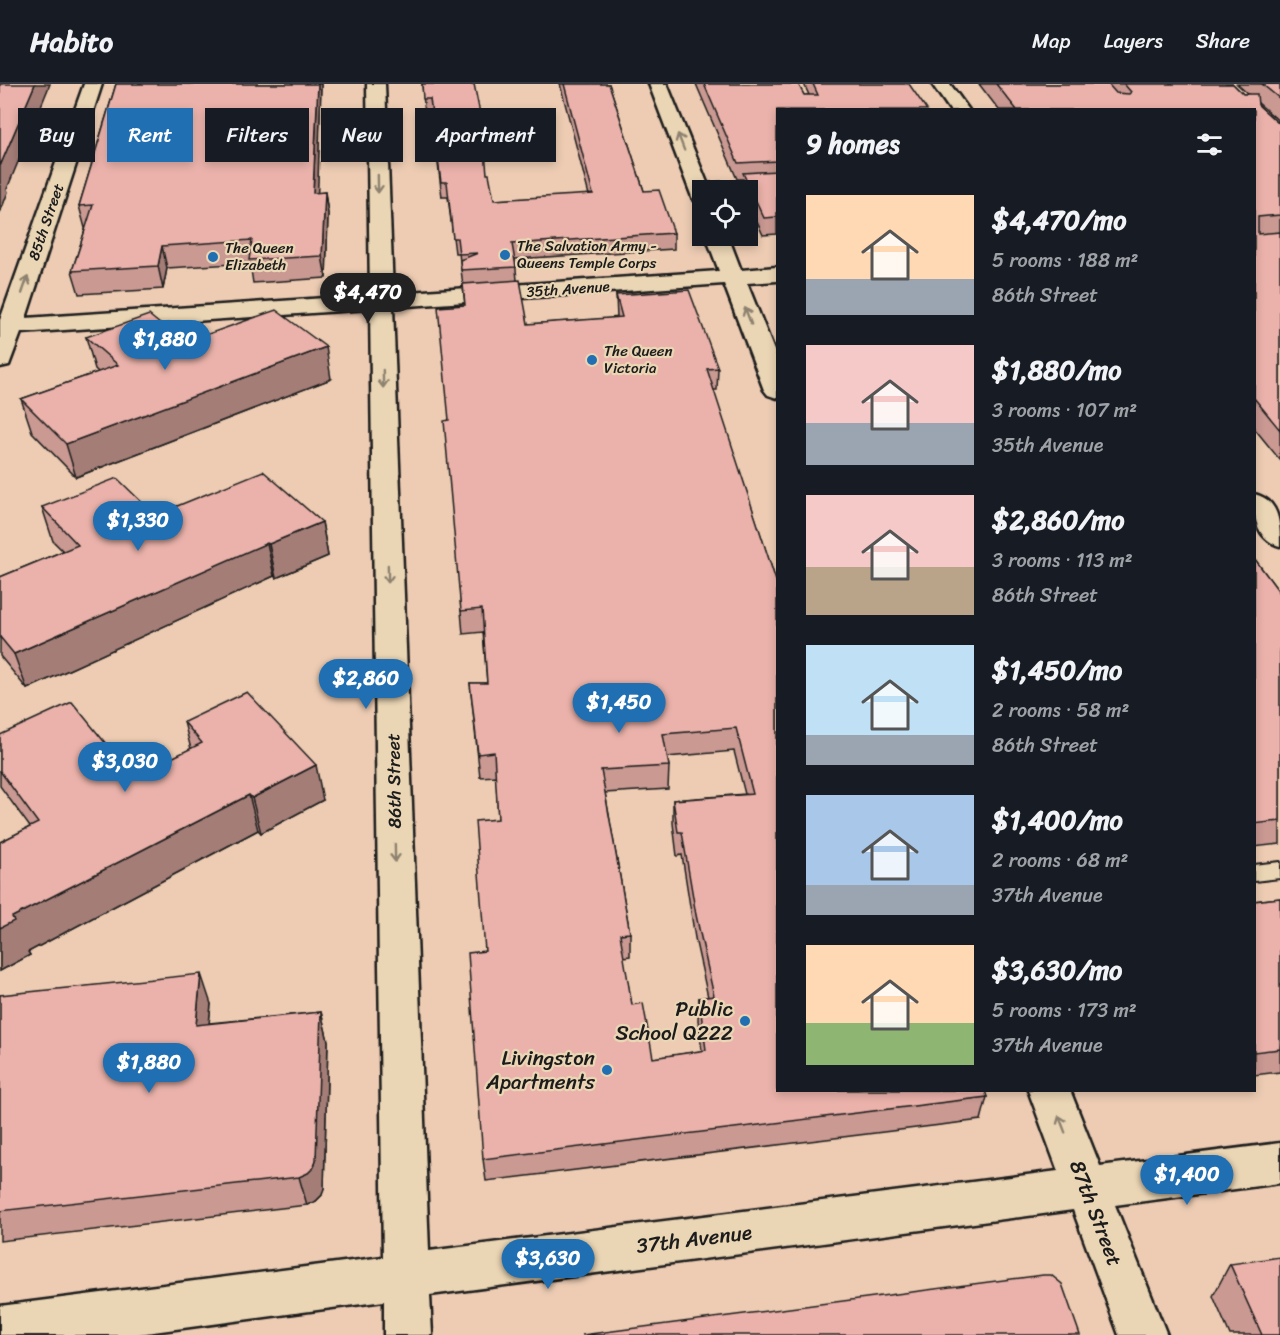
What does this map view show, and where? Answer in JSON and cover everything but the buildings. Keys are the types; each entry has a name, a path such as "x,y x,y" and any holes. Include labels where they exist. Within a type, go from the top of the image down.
{"street":[{"name":"85th Street","path":"0,360 6,327 93,84"},
{"name":"86th Street","path":"376,84 408,1335"},
{"path":"658,84 695,180"},
{"path":"941,84 959,108"},
{"path":"721,246 776,387"},
{"name":"35th Avenue","path":"6,327 776,274"},
{"path":"1256,505 1280,537"},
{"name":"87th Street","path":"1050,1092 1143,1335"},
{"name":"37th Avenue","path":"0,1329 1280,1163"}],"lane":[{"path":"758,184 776,182"},
{"path":"1256,873 1280,870"}],"place":[{"name":"The Salvation Army - Queens Temple Corps","path":"505,255"},
{"name":"The Queen Elizabeth","path":"213,257"},
{"name":"The Queen Victoria","path":"592,360"},
{"name":"Public School Q222","path":"745,1021"},
{"name":"Livingston Apartments","path":"607,1070"}]}
